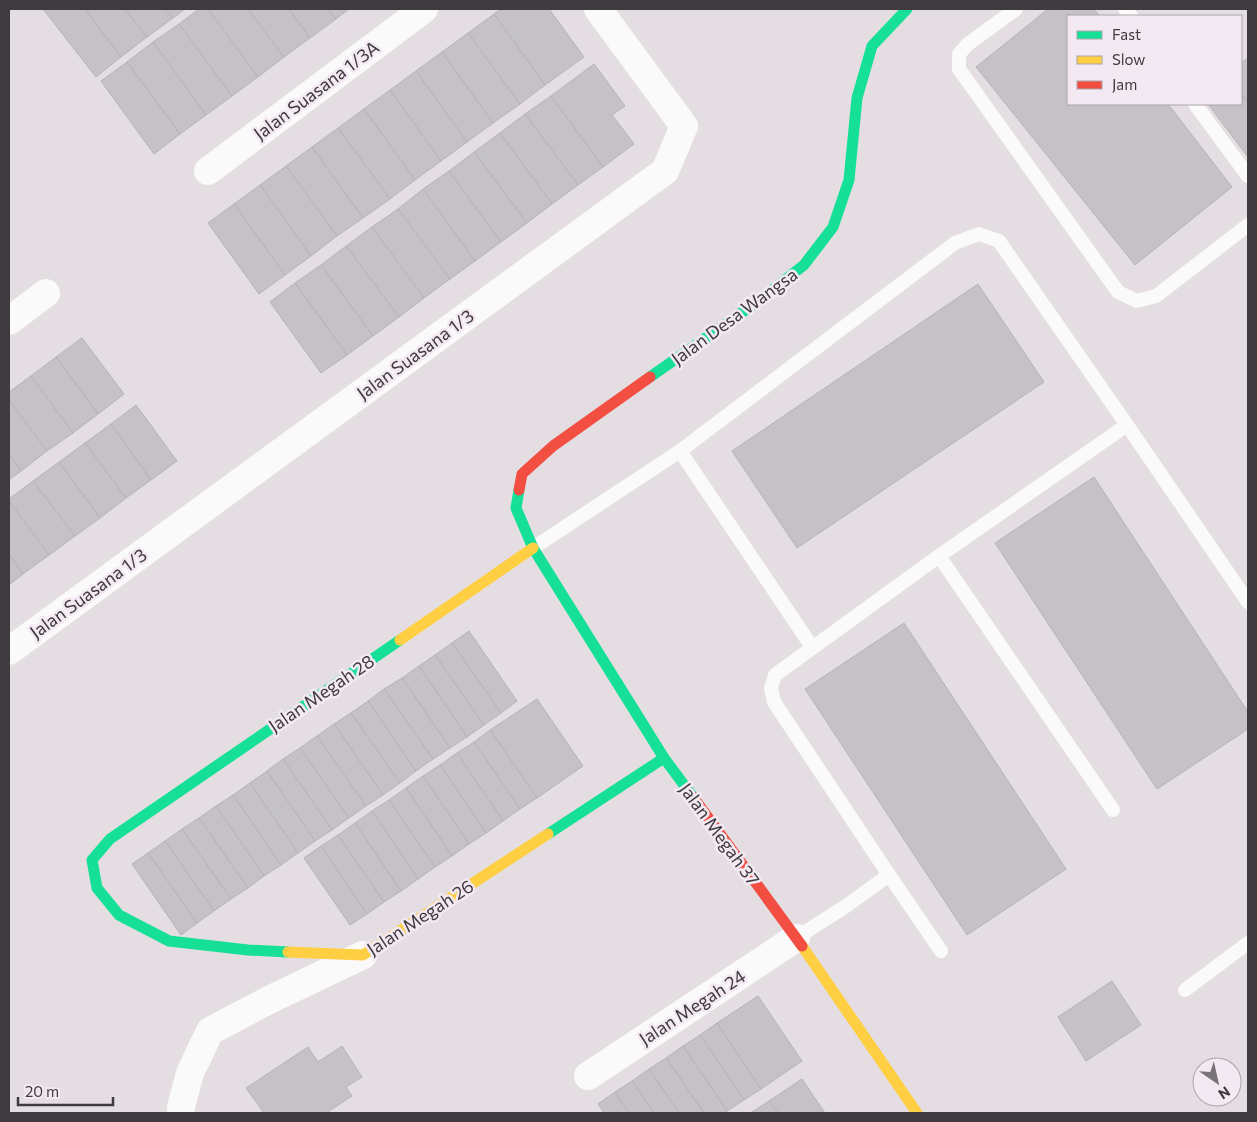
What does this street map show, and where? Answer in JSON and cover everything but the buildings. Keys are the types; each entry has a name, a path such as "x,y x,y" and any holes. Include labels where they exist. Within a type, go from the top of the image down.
{"street":[{"name":"Jalan Suasana 1/3A","path":"208,171 424,9"},
{"name":"Jalan Suasana 1/3","path":"9,651 665,171 684,126 598,9"},
{"name":"Jalan Desa Wangsa","path":"533,548 516,508 522,474 552,446 765,296 804,265 833,228 849,180 857,98 872,46 907,9"},
{"path":"9,321 46,293"},
{"name":"Jalan Megah 37","path":"533,548 664,758 796,938 917,1113"},
{"name":"Jalan Megah 28","path":"110,839 533,548"},
{"name":"Jalan Megah 26","path":"110,839 92,860 97,888 119,915 169,941 248,950 363,955 664,758"},
{"name":"Jalan Megah 24","path":"588,1076 796,938"},
{"path":"181,1108 190,1073 210,1030 363,955"}],"lane":[{"path":"1016,9 968,44 959,54 959,68 1118,292 1137,301 1156,296 1248,225"},
{"path":"1196,105 1248,176"},
{"path":"533,548 680,451 955,243 979,234 999,241 1248,602"},
{"path":"941,950 774,702 771,688 774,675 939,556 1127,426"},
{"path":"680,451 812,647"},
{"path":"939,556 1113,810"},
{"path":"796,938 846,906 889,875"},
{"path":"1185,990 1248,943"}],"traffic: fast":[{"path":"650,377 757,302 804,265 833,227 849,180 857,98 872,46 907,9"},
{"path":"519,490 516,508 533,548 664,758 693,797"},
{"path":"288,952 248,950 169,941 119,915 97,888 92,860 110,839 400,640"},
{"path":"548,834 664,758"}],"traffic: slow":[{"path":"400,640 533,548"},
{"path":"288,952 363,955 548,834"},
{"path":"802,946 917,1113"}],"traffic: jam":[{"path":"519,490 522,474 553,446 650,377"},
{"path":"693,797 802,946"}]}
